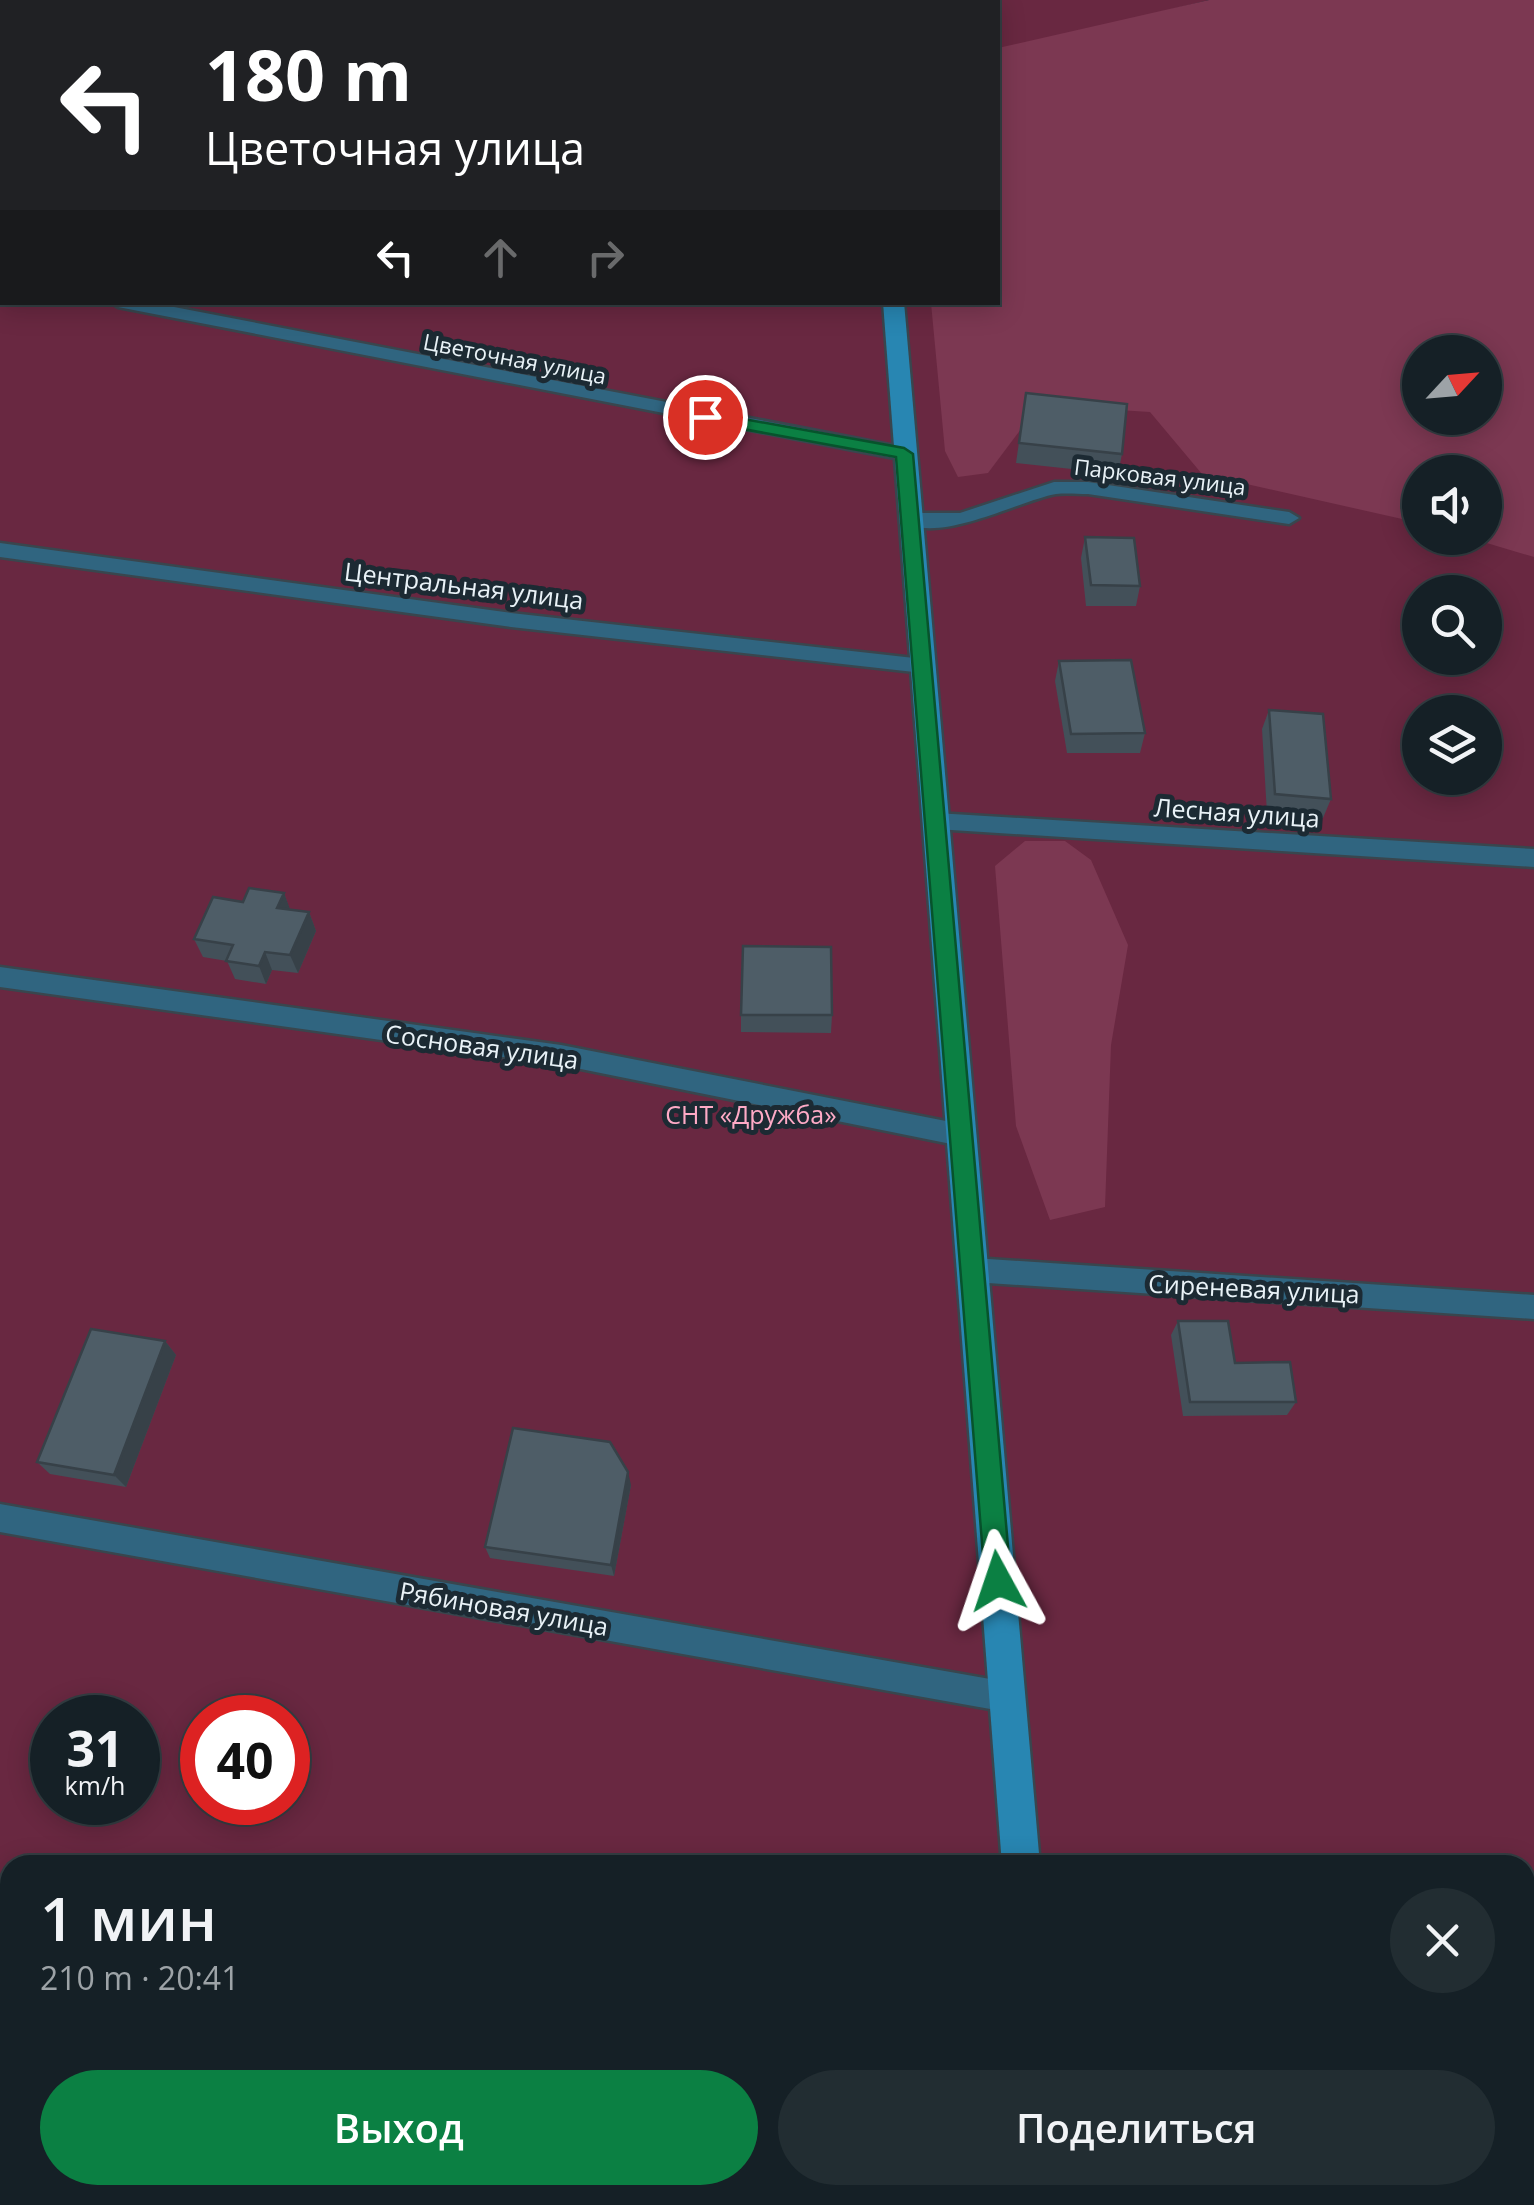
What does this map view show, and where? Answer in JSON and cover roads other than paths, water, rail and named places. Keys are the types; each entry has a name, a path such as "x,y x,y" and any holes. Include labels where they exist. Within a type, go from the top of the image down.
{"street":[{"path":"893,305 1021,1855"}],"lane":[{"name":"Цветочная улица","path":"134,305 904,454"},
{"name":"Парковая улица","path":"911,519 962,519 1054,488 1088,488 1289,518"},
{"name":"Центральная улица","path":"0,550 511,620 923,666"},
{"name":"Лесная улица","path":"936,821 1534,858"},
{"name":"Сосновая улица","path":"0,977 561,1056 962,1135"},
{"name":"Сиреневая улица","path":"973,1270 1534,1306"},
{"name":"Рябиновая улица","path":"0,1518 1007,1698"}],"park label":[{"name":"СНТ «Дружба»","path":"751,1114"}]}
